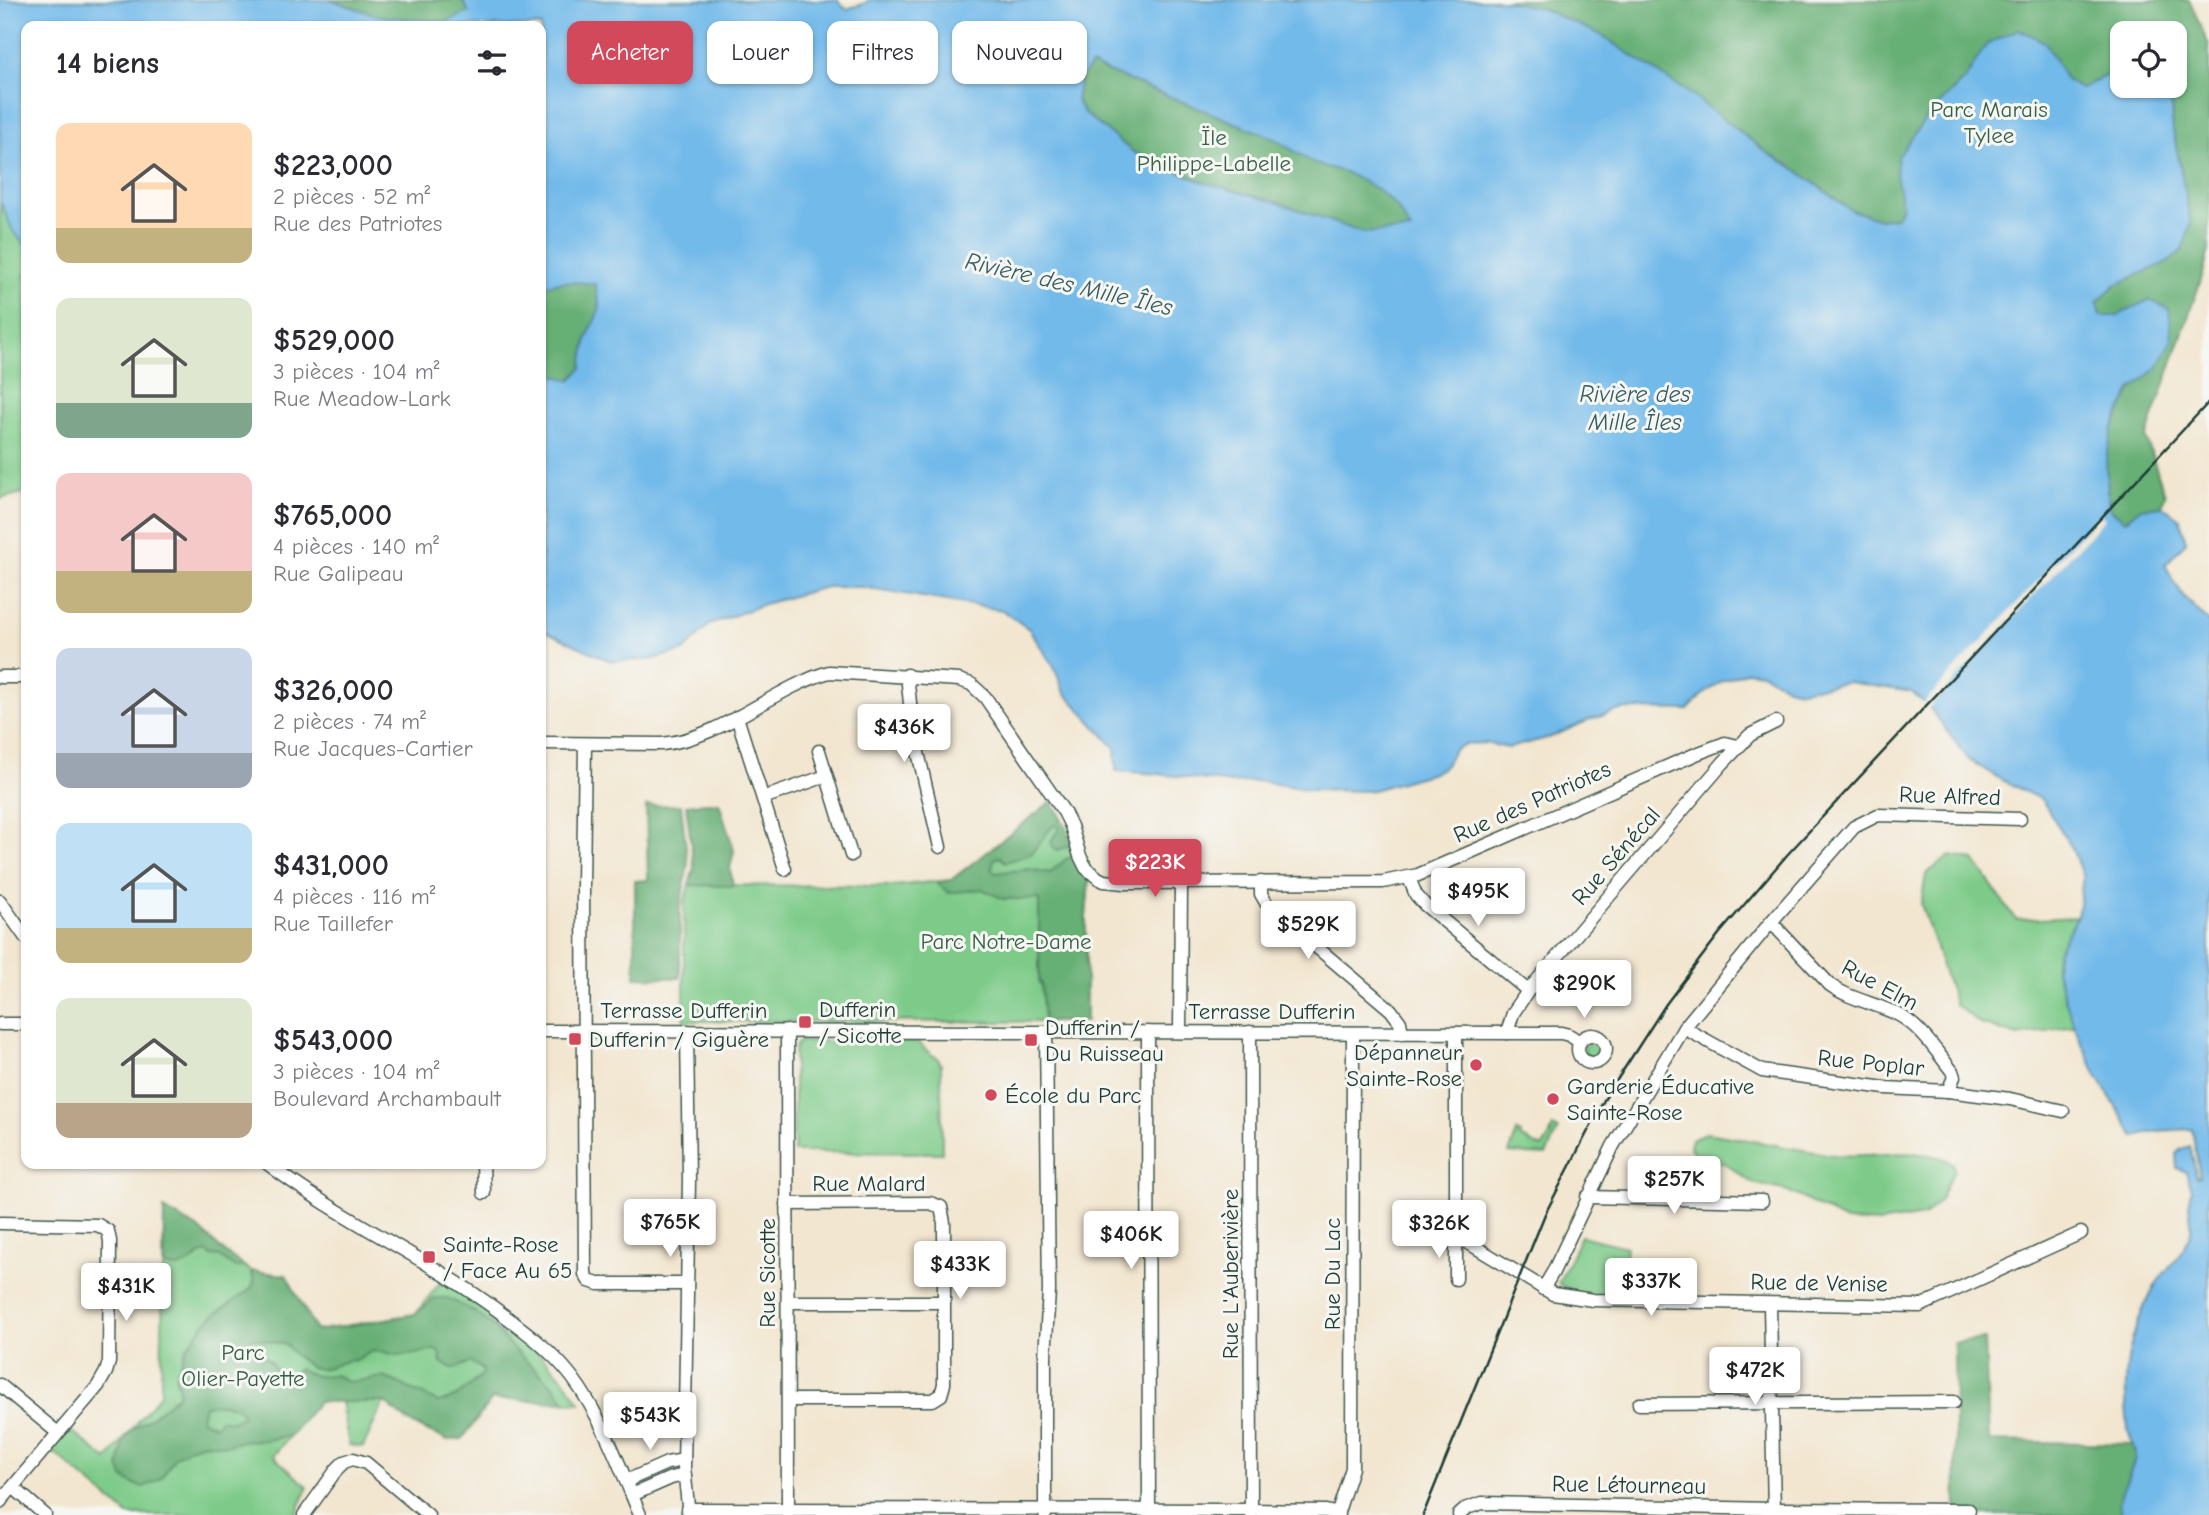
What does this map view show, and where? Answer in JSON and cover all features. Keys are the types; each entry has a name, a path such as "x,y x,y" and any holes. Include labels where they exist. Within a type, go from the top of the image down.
{"street":[{"name":"Rue des Patriotes","path":"546,744 675,743 737,717 828,672 959,680 980,691 1064,812 1080,856 1089,872 1110,882 1181,883 1383,882 1409,878 1696,754 1725,743 1738,746"},
{"path":"907,675 911,719 940,847"},
{"path":"0,677 21,677"},
{"path":"737,717 785,869"},
{"name":"Rue Sénécal","path":"1507,1033 1510,1018 1528,991 1738,746 1759,729 1776,722"},
{"path":"585,744 585,1275 589,1281 598,1284 686,1284"},
{"path":"819,751 851,855"},
{"path":"763,798 826,776"},
{"name":"Rue Alfred","path":"1771,922 1854,827 1878,815 2020,819"},
{"path":"1409,878 1416,895 1425,905 1528,991"},
{"path":"1261,882 1261,894 1268,905 1393,1012 1400,1022 1402,1033"},
{"path":"1180,1032 1181,883"},
{"path":"0,901 21,932"},
{"path":"1543,1289 1613,1146 1684,1028 1771,922"},
{"name":"Rue Elm","path":"1771,922 1838,992 1898,1014 1915,1026 1952,1071 1954,1077 1948,1091"},
{"path":"0,1024 21,1024"},
{"name":"Rue Poplar","path":"1684,1028 1762,1071 1885,1088 1948,1091 2010,1099 2063,1111"},
{"name":"Terrasse Dufferin","path":"546,1031 1564,1033 1580,1042"},
{"path":"687,1031 689,1180 684,1460 688,1512 1326,1511 1338,1514"},
{"name":"Rue Sicotte","path":"788,1031 788,1512"},
{"path":"1045,1513 1045,1357 1049,1296 1046,1032"},
{"path":"1148,1032 1149,1513"},
{"name":"Rue L'Auberivière","path":"1250,1032 1251,1513"},
{"name":"Rue Du Lac","path":"1338,1514 1352,1468 1353,1033"},
{"path":"1456,1033 1456,1279"},
{"path":"275,1169 329,1207 458,1281 541,1344 579,1388 600,1425 640,1515"},
{"path":"483,1169 484,1193"},
{"path":"1587,1197 1762,1201"},
{"name":"Rue Malard","path":"788,1204 930,1203 943,1209 944,1218 944,1384 943,1392 938,1398 788,1400"},
{"path":"0,1223 94,1224 104,1227 109,1233 108,1367 98,1386 0,1503"},
{"name":"Rue de Venise","path":"1455,1241 1466,1242 1543,1289 1563,1297 1593,1300 1920,1306 2081,1233"},
{"path":"788,1302 944,1302"},
{"path":"1770,1304 1774,1512"},
{"path":"0,1385 58,1433"},
{"path":"1639,1404 1954,1402"},
{"path":"304,1515 342,1464 357,1459 366,1463 428,1515"},
{"path":"626,1481 667,1463 684,1460"},
{"path":"632,1494 685,1475"},
{"path":"13,1487 45,1515"},
{"path":"313,1515 318,1493"},
{"name":"Rue Létourneau","path":"1459,1515 1467,1508 1482,1503 1774,1512 1969,1510"}],"green space":[{"path":"331,0 462,0 469,12 448,21 379,16"},
{"path":"1502,0 2189,0 2209,45 2209,250 2146,438 2165,495 2162,506 2141,508 2125,521 2109,508 2106,461 2113,427 2131,390 2157,368 2149,300 2116,316 2100,316 2097,302 2115,285 2170,261 2182,250 2191,224 2173,130 2170,98 2187,98 2187,21 2110,21 2110,73 2081,89 2066,80 2045,43 2018,29 1987,45 1965,79 1929,114 1896,173 1903,206 1897,217 1880,219 1851,210 1791,166 1770,155 1693,96 1601,35 1540,8"},
{"name":"Ïle Philippe-Labelle","path":"1091,65 1273,138 1315,164 1345,172 1377,189 1396,206 1412,230 1363,233 1282,204 1203,182 1133,152 1084,113 1076,100 1079,84 1087,84 1087,70"},
{"path":"0,184 21,197 21,493 0,499"},
{"path":"565,281 595,284 600,308 587,338 582,368 570,380 546,372 547,285"},
{"path":"719,802 734,851 730,868 733,886 689,885 694,867 686,805"},
{"name":"Parc Notre-Dame","path":"1051,802 1060,815 1078,864 1089,880 1086,917 1086,1022 684,1021 684,904 689,885 893,886 951,880"},
{"path":"1051,802 1060,815 1060,821 1065,823 1072,845 1058,850 1052,847 1051,842 1058,830 1055,825 1031,854 1006,862 999,857 994,859 992,869 995,873 1029,869 1050,873 1066,859 1075,856 1089,880 1086,917 1086,1022 1044,1022 1039,983 1039,899 1003,899 982,889 949,893 936,882 951,880"},
{"path":"681,805 688,865 680,906 680,978 635,977 635,881 648,880 646,806"},
{"path":"1950,856 1974,860 2016,920 2077,917 2057,952 2056,970 2074,1026 2018,1036 1981,1024 1955,1005 1921,904 1926,874"},
{"path":"800,1041 917,1042 938,1058 941,1065 942,1153 794,1152 794,1052"},
{"path":"1592,1042 1598,1044 1598,1056 1592,1058 1586,1056 1584,1050 1586,1044"},
{"path":"1553,1127 1558,1130 1546,1155 1509,1153 1517,1132 1521,1134 1520,1137 1542,1148"},
{"path":"1705,1133 1834,1155 1926,1154 1953,1163 1954,1170 1940,1200 1924,1216 1879,1223 1846,1221 1788,1191 1752,1183 1726,1164 1696,1155 1690,1148 1691,1139"},
{"name":"Parc Olier-Payette","path":"164,1209 199,1229 251,1271 286,1275 316,1331 415,1314 442,1280 480,1305 536,1351 553,1367 580,1403 492,1399 462,1439 451,1439 430,1433 384,1402 363,1447 349,1445 341,1402 318,1402 273,1456 308,1487 296,1515 128,1515 52,1451 70,1430 107,1460 161,1393"},
{"path":"164,1209 199,1229 244,1266 235,1268 220,1257 211,1256 207,1252 181,1267 170,1268 164,1265"},
{"path":"1581,1236 1626,1247 1620,1301 1593,1300 1558,1284"},
{"path":"251,1271 286,1275 316,1331 415,1314 435,1298 447,1298 472,1310 494,1327 513,1349 553,1385 566,1402 492,1399 462,1439 447,1440 407,1421 384,1402 318,1402 291,1435 228,1445 205,1443 191,1447 175,1457 161,1478 143,1487 133,1484 123,1477 119,1467 124,1440 132,1430 178,1395 175,1377 187,1347 210,1318 252,1288 254,1282","holes":["254,1338 287,1345 293,1354 307,1365 318,1369 356,1360 374,1351 411,1355 435,1350 439,1352 441,1363 454,1369 470,1362 482,1369 483,1374 457,1395 438,1402 383,1377 351,1382 335,1375 316,1376 299,1369 294,1374 296,1380 293,1384 281,1378 267,1358 247,1350 245,1346","204,1405 231,1405 243,1415 233,1421 220,1419 215,1426 201,1419"]},
{"path":"1985,1339 1989,1441 2132,1444 2134,1462 2120,1499 2122,1515 1956,1515 1954,1343"}],"water":[{"name":"Rivière des Mille Îles","path":"0,0 331,0 379,16 435,21 21,21 21,240 14,233 0,202"},
{"name":"Rivière des Mille Îles","path":"462,0 837,0 846,9 869,0 1502,0 1540,8 1601,35 1693,96 1770,155 1791,166 1851,210 1880,219 1897,217 1902,206 1896,173 1898,157 1929,114 1965,79 1986,45 2018,29 2045,42 2066,80 2081,89 2110,73 2110,98 2170,98 2173,130 2191,224 2182,250 2170,261 2115,285 2097,302 2100,316 2116,316 2149,300 2169,309 2172,341 2157,368 2131,390 2113,427 2106,461 2109,508 2125,521 2141,508 2162,506 2180,519 2186,542 2165,565 2183,596 2209,622 2209,1515 2122,1515 2120,1507 2122,1491 2132,1469 2135,1454 2126,1408 2128,1356 2137,1323 2153,1289 2190,1236 2189,1201 2192,1190 2186,1172 2177,1168 2176,1154 2190,1146 2197,1177 2200,1177 2192,1129 2157,1131 2135,1137 2097,1076 2074,1026 2056,970 2057,952 2077,917 2083,878 2072,848 2042,800 1969,760 1928,706 1912,692 1848,682 1801,690 1787,687 1762,673 1748,671 1722,681 1701,696 1688,710 1623,709 1551,737 1509,748 1485,743 1465,744 1454,750 1446,765 1433,773 1369,791 1311,790 1259,781 1232,783 1116,771 1115,748 1064,692 1054,667 1029,629 1002,610 862,587 826,587 764,604 709,625 684,651 649,660 610,661 546,631 546,372 571,380 582,368 587,338 600,308 595,284 560,282 546,286 546,21 448,21 469,12","holes":["952,21 1087,21 1087,70 1091,65 1273,138 1315,164 1345,172 1377,189 1396,206 1411,230 1363,233 1282,204 1203,182 1133,152 1084,113 1076,100 1079,84 952,84"]}],"pier":[{"path":"2100,514 2105,519 1927,710 1922,705"}],"railway":[{"path":"1423,1515 1545,1214 1604,1100 1666,1004 1719,934 1787,855 2209,402"}],"place":[{"name":"Dufferin / Sicotte","path":"805,1022"},
{"name":"Dufferin / Giguère","path":"575,1039"},
{"name":"Dufferin / Du Ruisseau","path":"1031,1040"},
{"name":"Dépanneur Sainte-Rose","path":"1476,1065"},
{"name":"École du Parc","path":"991,1095"},
{"name":"Garderie Éducative Sainte-Rose","path":"1553,1099"},
{"name":"Sainte-Rose / Face Au 65","path":"429,1257"}],"park label":[{"name":"Parc Marais Tylee","path":"1989,122"}]}
